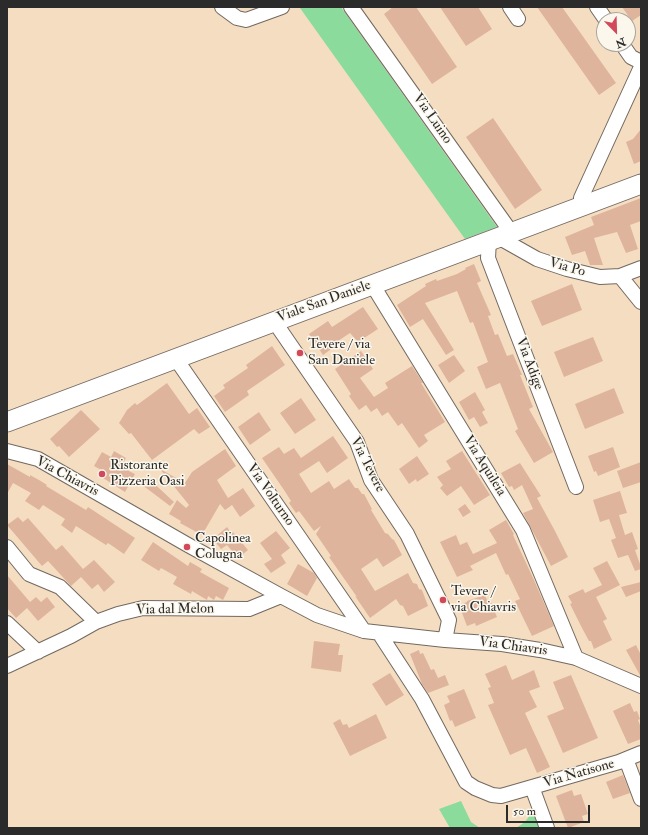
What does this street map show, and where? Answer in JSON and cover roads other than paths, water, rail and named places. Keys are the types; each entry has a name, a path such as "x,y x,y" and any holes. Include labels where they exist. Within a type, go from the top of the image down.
{"street":[{"path":"222,7 236,18 246,20 282,7"},
{"name":"Via Luino","path":"351,7 499,236"},
{"path":"627,52 631,58 641,62"},
{"path":"583,205 581,198 641,67"},
{"name":"Viale San Daniele","path":"7,422 499,236 641,184"},
{"name":"Via Po","path":"499,236 537,259 567,269 600,277 620,276 641,268"},
{"name":"Via Adige","path":"499,236 488,258 576,487"},
{"path":"620,276 641,302"},
{"name":"Via Aquileia","path":"372,284 524,530 576,658"},
{"name":"Via Tevere","path":"274,321 357,442 371,480 407,534 449,620 445,640"},
{"name":"Via Volturno","path":"176,358 364,631"},
{"name":"Via Chiavris","path":"7,451 38,459 188,545 317,615 364,631 445,640 502,644 540,650 576,658 641,686"},
{"path":"7,548 29,574 60,587 96,622"},
{"name":"Via dal Melon","path":"7,666 96,622 118,614 144,608 249,610 281,596"},
{"path":"7,622 38,652"},
{"name":"Via Natisone","path":"379,633 422,700 466,782 470,786 483,792 501,796 626,759 641,753"},
{"name":"Via Natisone","path":"626,759 641,799"},
{"path":"532,787 548,828"}],"place":[{"name":"Tevere / via San Daniele","path":"300,353"},
{"name":"Ristorante Pizzeria Oasi","path":"102,474"},
{"name":"Capolinea Colugna","path":"187,547"},
{"name":"Tevere / via Chiavris","path":"443,600"}]}
